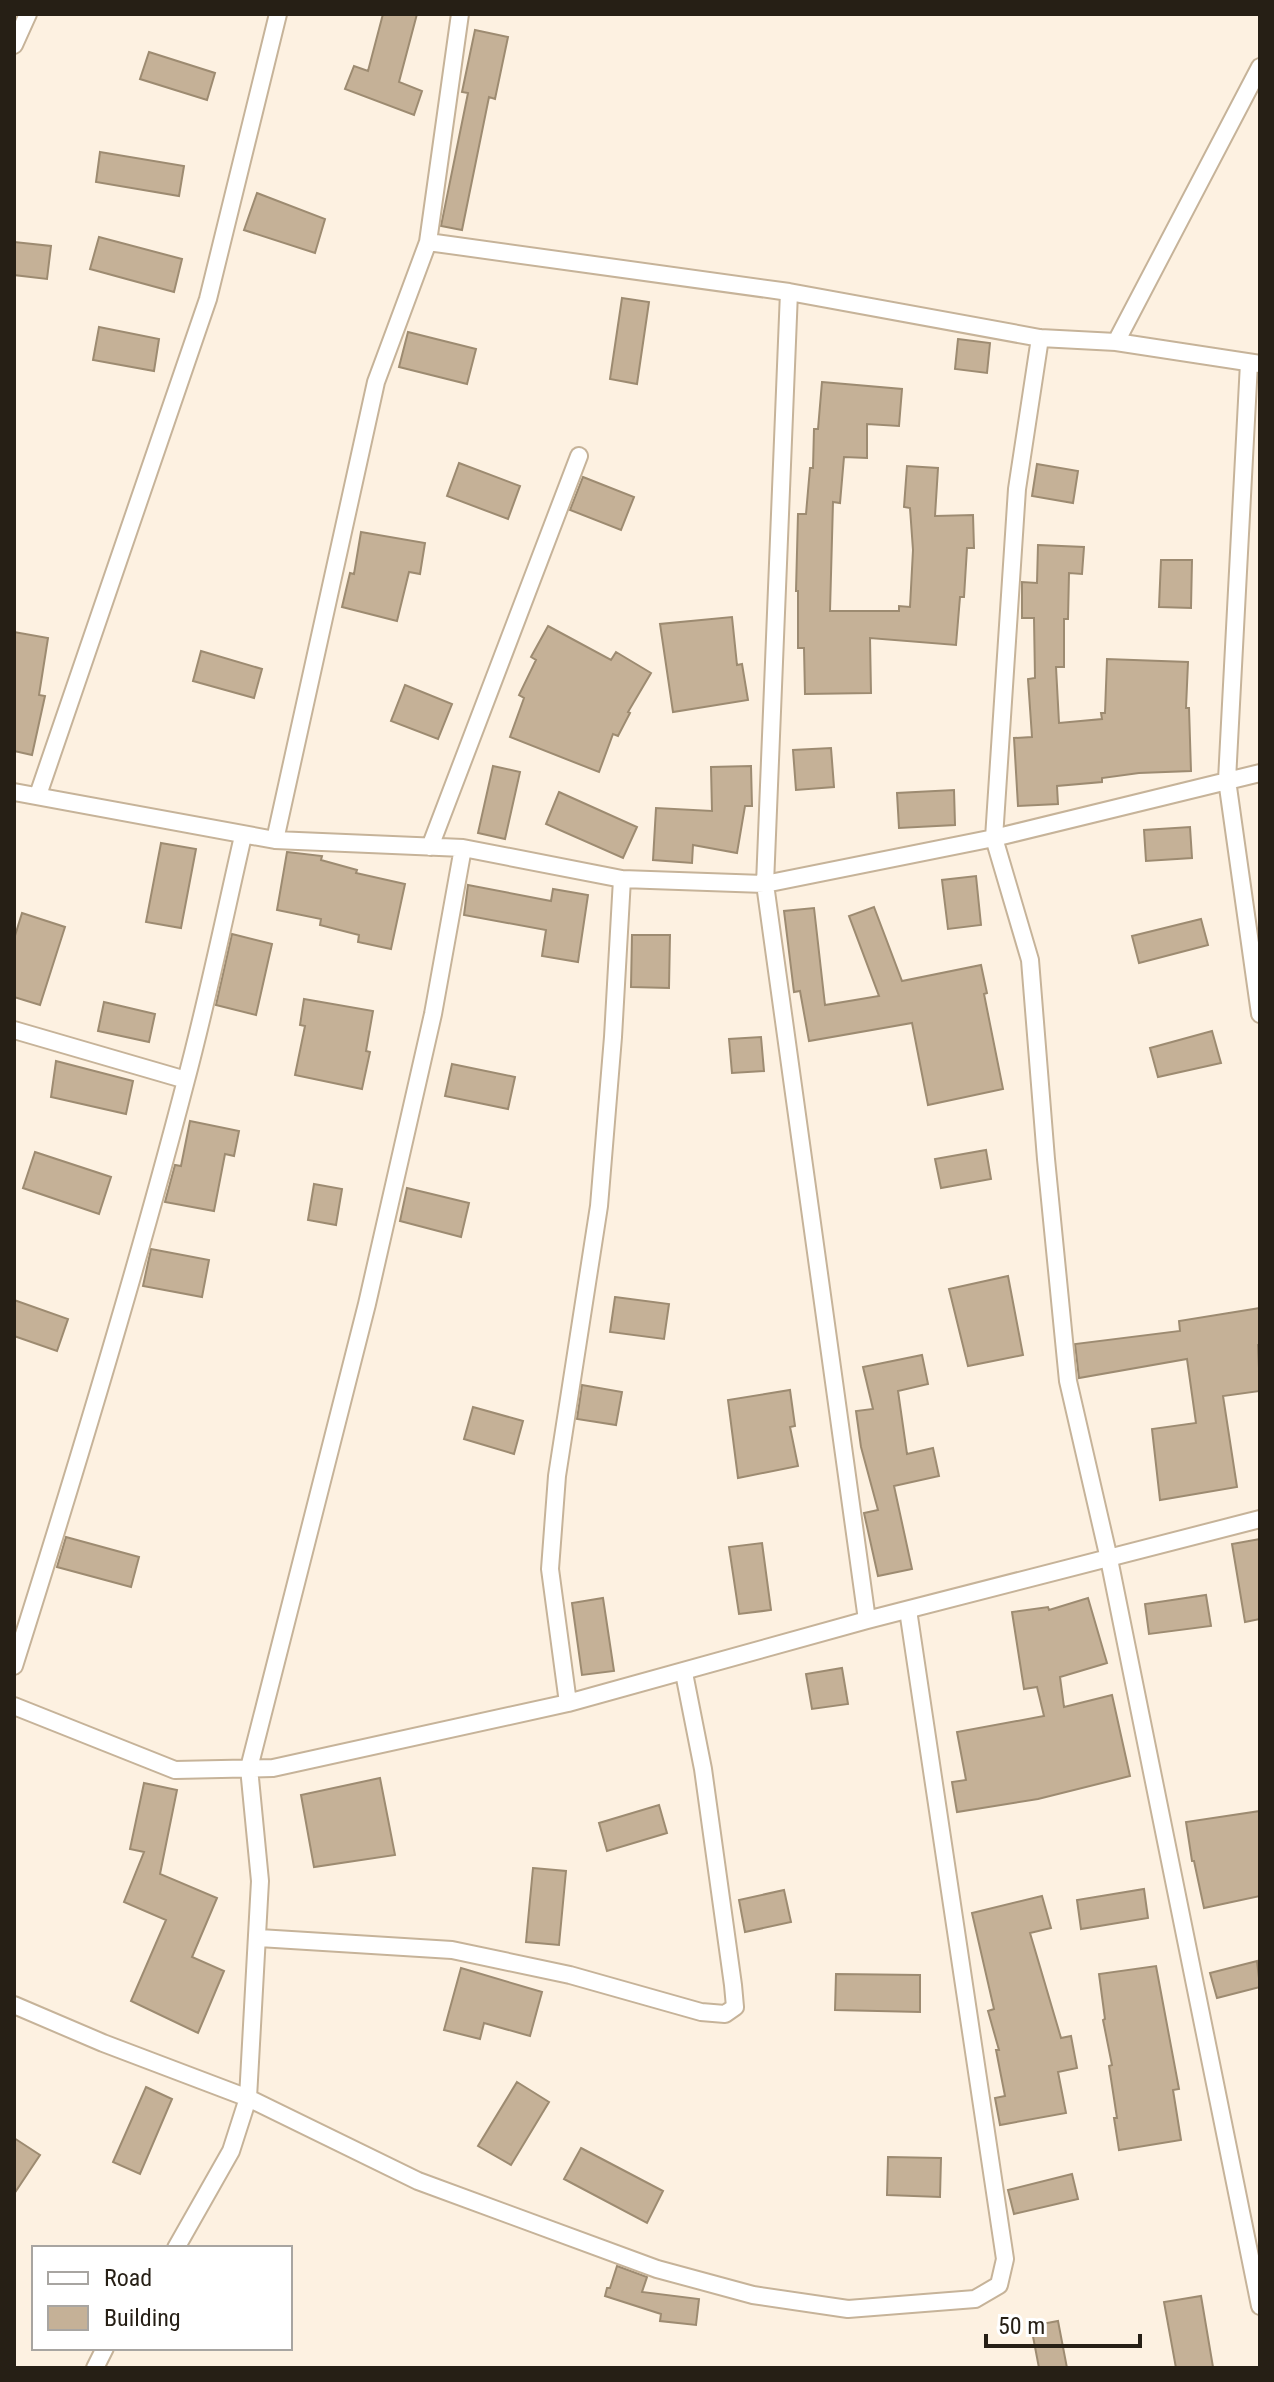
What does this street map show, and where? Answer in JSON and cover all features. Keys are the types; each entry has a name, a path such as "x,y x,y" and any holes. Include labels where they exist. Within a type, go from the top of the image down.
{"street":[{"path":"14,45 28,14"},
{"path":"38,795 208,299 278,14"},
{"path":"275,840 376,382 428,242 460,14"},
{"path":"1116,342 1260,67"},
{"path":"428,242 789,292 1040,338 1116,342 1254,364 1227,780 1260,1014"},
{"path":"789,292 765,884 867,1620"},
{"path":"1040,338 1017,489 994,838 1030,960 1068,1381 1109,1559 1260,2306"},
{"path":"430,847 579,456"},
{"path":"14,792 275,840 463,848 622,879 765,884 994,838 1260,773"},
{"path":"14,1666 82,1452 186,1080 243,836"},
{"path":"177,2246 231,2151 248,2098 260,1881 249,1768 371,1289 433,1014 463,848"},
{"path":"568,1703 550,1569 557,1476 599,1206 622,879"},
{"path":"14,1030 186,1080"},
{"path":"14,1706 175,1770 273,1768 568,1703 867,1620 1260,1519"},
{"path":"14,2005 248,2098 418,2181 657,2269 753,2295 848,2309 975,2299 999,2285 1005,2259 908,1610"},
{"path":"259,1938 452,1950 570,1975 701,2012 725,2014 735,2007 733,1985 703,1769 684,1673"},
{"path":"95,2368 104,2350"}],"building":[{"path":"383,14 417,14 399,82 422,91 414,115 345,89 354,66 368,71"},
{"path":"475,30 508,37 495,99 489,97 462,230 441,226 468,93 462,92"},
{"path":"149,52 215,73 207,100 140,79"},
{"path":"100,152 184,166 179,196 96,182"},
{"path":"257,193 325,219 315,253 244,230"},
{"path":"99,237 182,259 174,292 90,269"},
{"path":"14,242 51,246 47,279 14,275"},
{"path":"622,298 649,302 637,384 610,379"},
{"path":"99,327 159,339 154,371 93,360"},
{"path":"408,332 476,349 467,384 399,367"},
{"path":"958,339 990,343 987,373 955,369"},
{"path":"822,382 902,389 899,426 867,424 867,458 844,457 840,503 833,502 830,611 899,611 899,606 910,607 913,550 910,508 904,507 907,466 938,468 935,516 973,515 974,548 967,548 964,597 960,597 956,645 870,638 871,693 805,694 804,648 798,648 798,514 806,514"},
{"path":"459,463 520,486 508,519 447,496"},
{"path":"1037,464 1078,471 1073,503 1032,496"},
{"path":"583,477 634,497 621,530 570,510"},
{"path":"361,532 425,543 420,574 409,572 397,621 342,607 350,573 354,574"},
{"path":"1038,545 1084,547 1082,574 1069,573 1068,619 1064,619 1064,667 1056,667 1059,723 1102,719 1101,713 1105,713 1107,659 1188,662 1186,708 1189,708 1191,771 1139,773 1102,778 1102,782 1057,786 1058,804 1018,806 1014,738 1032,737 1028,679 1035,678 1034,618 1022,618 1022,582 1037,583"},
{"path":"1161,560 1192,560 1191,608 1159,607"},
{"path":"732,617 737,665 742,664 748,700 673,712 660,624"},
{"path":"548,626 611,660 616,652 651,673 618,736 613,734 599,772 510,737 524,698 519,695 536,660 531,657"},
{"path":"14,632 48,638 39,695 45,696 32,755 14,751"},
{"path":"201,651 262,669 254,698 193,681"},
{"path":"405,685 452,704 438,739 391,721"},
{"path":"831,748 834,787 796,790 793,750"},
{"path":"493,766 520,772 505,839 478,833"},
{"path":"751,766 752,806 745,806 737,853 693,845 692,863 653,860 656,808 712,811 711,767"},
{"path":"954,790 955,825 899,828 897,793"},
{"path":"559,792 637,827 623,858 546,824"},
{"path":"1190,827 1192,858 1146,861 1144,830"},
{"path":"161,843 196,849 181,928 146,922"},
{"path":"287,852 322,856 321,860 357,870 356,873 405,884 391,949 358,942 359,935 320,925 321,919 277,910"},
{"path":"976,876 981,925 948,929 942,880"},
{"path":"468,885 551,901 553,889 588,895 578,962 542,956 546,930 464,915"},
{"path":"874,907 902,981 981,965 1003,1089 928,1105 912,1023 809,1041 800,991 794,992 784,911 814,908 825,1005 879,996 849,916"},
{"path":"22,913 65,927 40,1005 14,997 14,939"},
{"path":"1201,919 1208,945 1139,963 1132,936"},
{"path":"232,934 272,944 256,1015 216,1005"},
{"path":"632,935 670,935 669,988 631,987"},
{"path":"304,999 373,1011 366,1051 370,1052 362,1089 295,1075 305,1026 300,1025"},
{"path":"104,1002 155,1014 149,1042 98,1031"},
{"path":"1212,1031 1221,1063 1158,1077 1150,1048"},
{"path":"761,1037 764,1071 732,1073 729,1039"},
{"path":"56,1061 133,1081 126,1114 51,1097"},
{"path":"452,1064 515,1077 508,1109 445,1096"},
{"path":"190,1121 239,1131 234,1156 225,1154 214,1211 165,1202 175,1165 181,1166"},
{"path":"986,1150 991,1179 941,1188 935,1159"},
{"path":"35,1152 111,1177 99,1214 23,1188"},
{"path":"314,1184 342,1189 336,1225 308,1220"},
{"path":"407,1188 469,1203 461,1237 400,1221"},
{"path":"151,1249 209,1260 202,1297 143,1286"},
{"path":"1008,1276 1023,1355 968,1366 949,1289"},
{"path":"615,1297 669,1304 664,1339 610,1332"},
{"path":"14,1300 68,1319 57,1351 14,1336"},
{"path":"1260,1308 1260,1391 1223,1396 1237,1487 1160,1500 1152,1429 1196,1423 1187,1359 1079,1378 1075,1344 1180,1331 1179,1321"},
{"path":"922,1355 928,1384 898,1391 907,1454 933,1448 939,1476 894,1486 912,1569 878,1576 864,1513 878,1510 861,1447 856,1411 873,1409 863,1367"},
{"path":"582,1385 622,1392 616,1425 577,1419"},
{"path":"790,1390 795,1426 790,1427 798,1466 738,1478 728,1400"},
{"path":"473,1407 523,1421 514,1454 464,1439"},
{"path":"66,1537 139,1557 131,1587 57,1567"},
{"path":"1260,1539 1260,1619 1245,1622 1232,1544"},
{"path":"762,1543 771,1610 739,1614 729,1547"},
{"path":"1206,1595 1211,1626 1149,1634 1145,1604"},
{"path":"603,1598 614,1671 582,1675 572,1603"},
{"path":"1088,1598 1107,1663 1060,1677 1064,1707 1112,1695 1130,1776 1038,1799 957,1812 952,1782 966,1780 957,1732 1044,1716 1037,1687 1024,1689 1012,1612 1048,1607 1049,1610"},
{"path":"842,1668 848,1704 812,1709 806,1674"},
{"path":"380,1778 395,1855 314,1867 301,1795"},
{"path":"144,1783 177,1790 160,1874 217,1898 192,1957 224,1971 198,2033 131,2001 166,1920 124,1902 144,1852 130,1849"},
{"path":"659,1805 667,1833 607,1851 599,1823"},
{"path":"1260,1811 1260,1896 1204,1908 1186,1822"},
{"path":"533,1868 566,1871 559,1945 526,1942"},
{"path":"1144,1889 1148,1918 1081,1929 1077,1900"},
{"path":"784,1890 791,1922 745,1932 739,1900"},
{"path":"1042,1896 1051,1928 1030,1933 1061,2038 1071,2036 1077,2068 1058,2072 1066,2113 1000,2125 995,2098 1005,2096 996,2050 999,2050 988,2011 994,2009 972,1913"},
{"path":"1257,1961 1260,1987 1217,1998 1210,1973"},
{"path":"1156,1966 1179,2089 1173,2090 1181,2140 1119,2150 1109,2066 1112,2065 1103,2020 1099,1974"},
{"path":"461,1968 542,1992 530,2036 484,2023 480,2039 444,2030"},
{"path":"836,1974 920,1975 920,2012 835,2010"},
{"path":"517,2082 549,2102 511,2165 478,2146"},
{"path":"146,2087 172,2099 140,2174 113,2162"},
{"path":"14,2138 40,2155 14,2194"},
{"path":"581,2148 663,2191 647,2223 564,2179"},
{"path":"888,2157 941,2158 940,2197 887,2195"},
{"path":"1072,2174 1078,2199 1014,2214 1008,2190"},
{"path":"617,2266 647,2277 642,2292 699,2299 696,2325 660,2321 661,2314 605,2296"},
{"path":"1201,2296 1213,2367 1176,2368 1164,2302"},
{"path":"1058,2321 1067,2368 1039,2368 1031,2326"}]}
